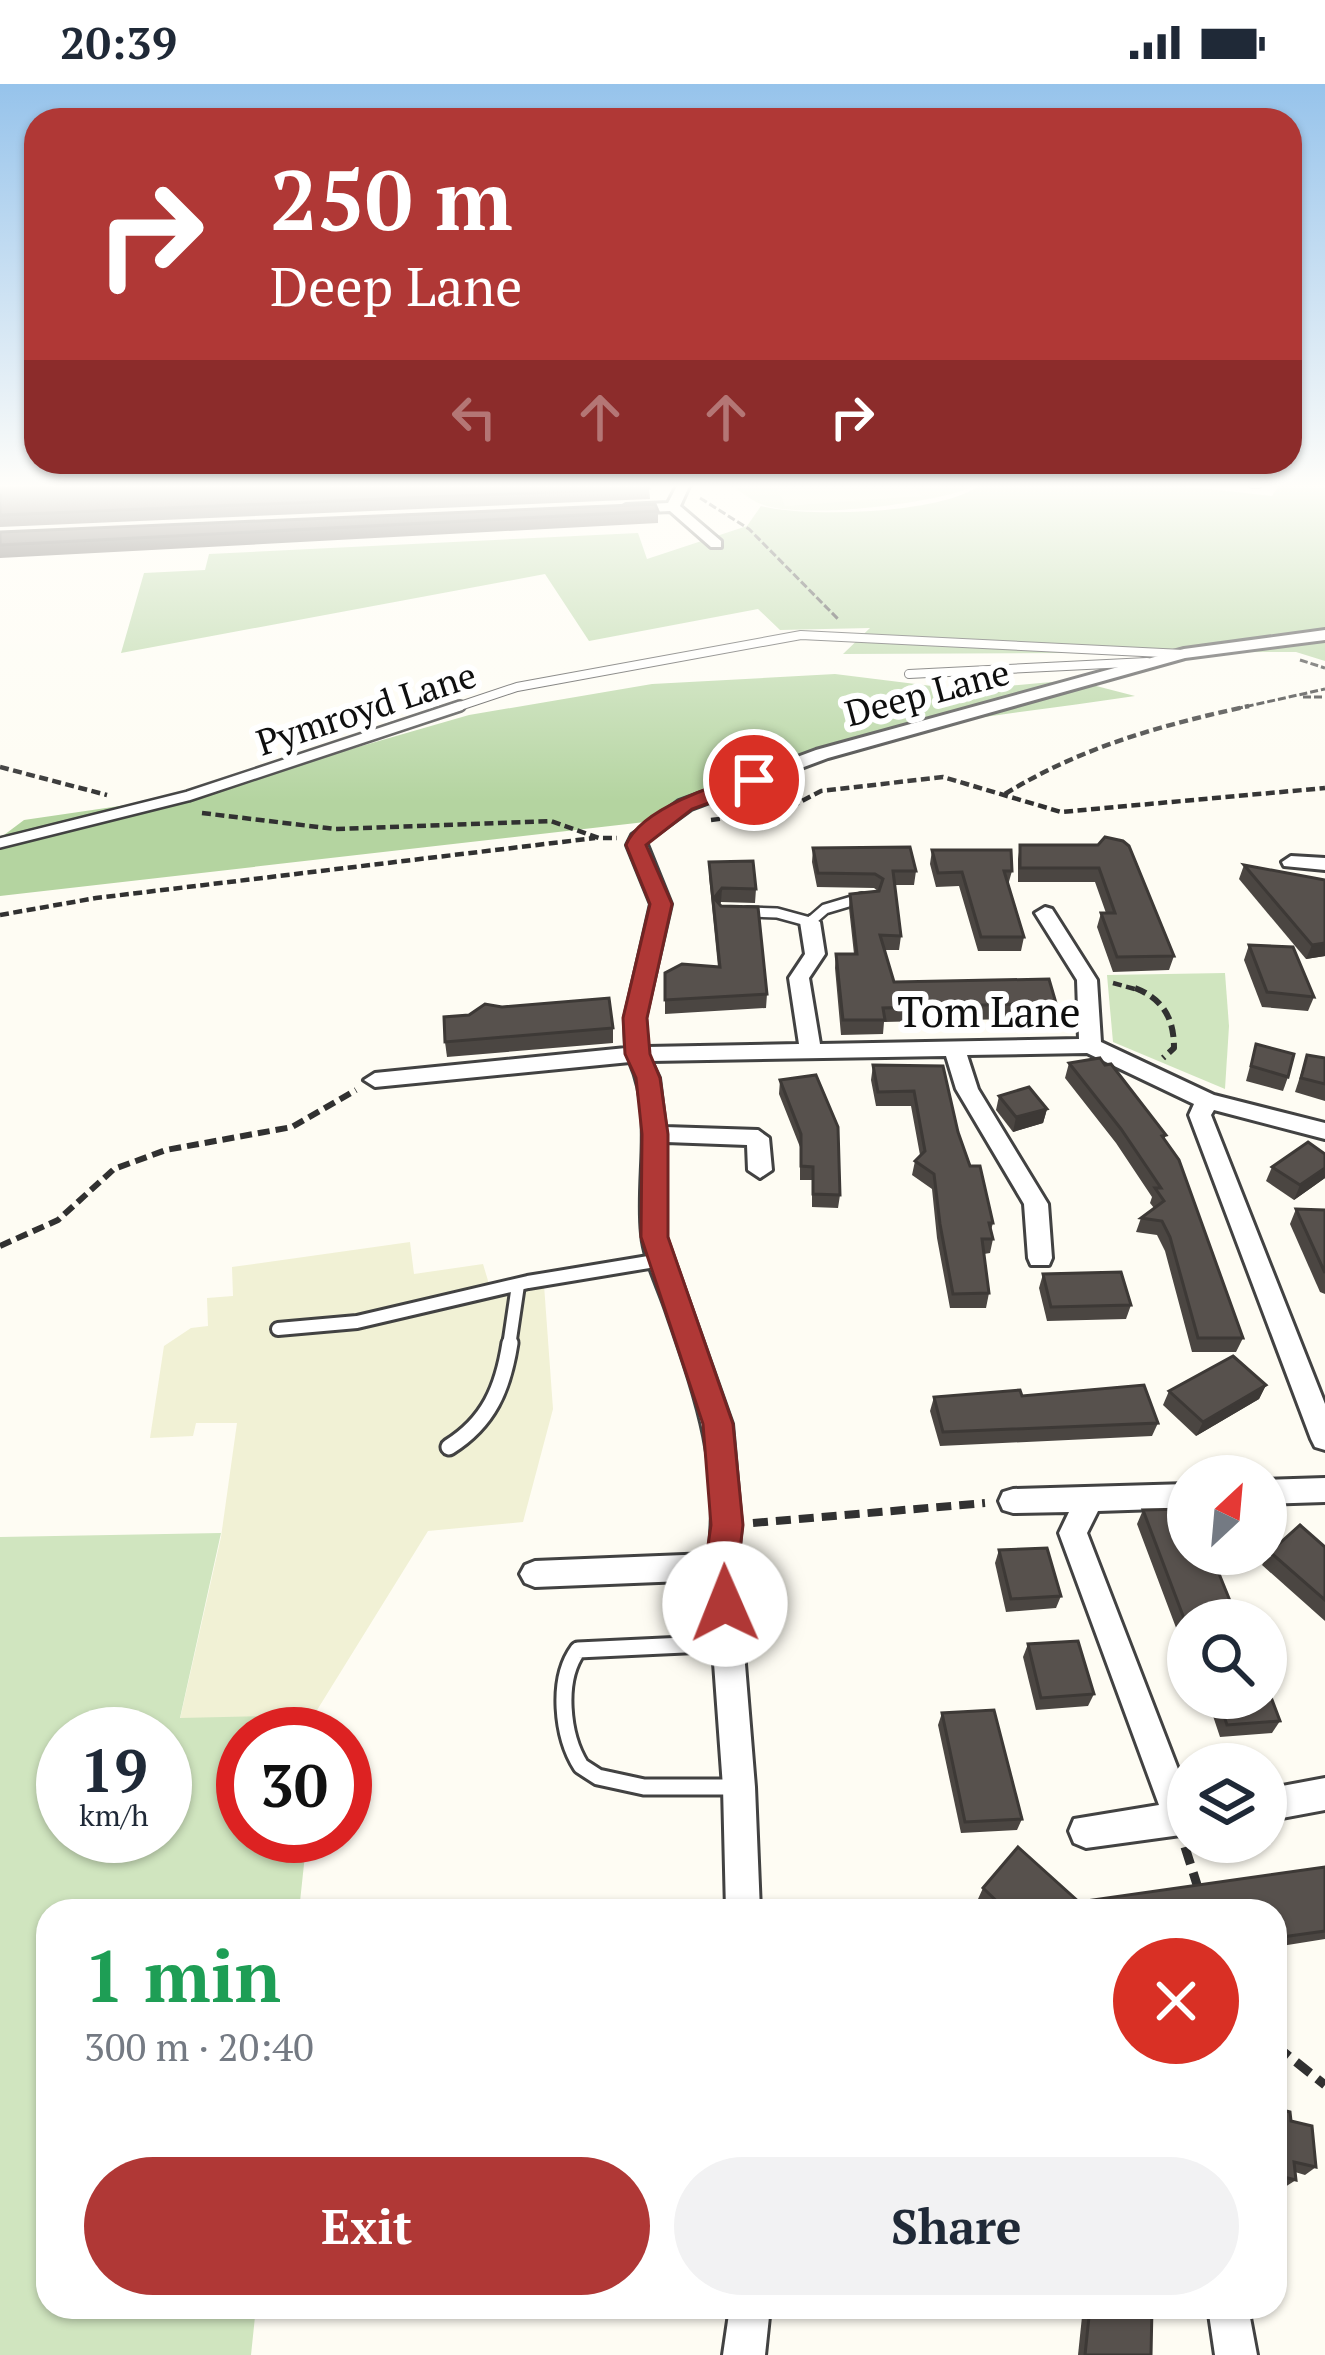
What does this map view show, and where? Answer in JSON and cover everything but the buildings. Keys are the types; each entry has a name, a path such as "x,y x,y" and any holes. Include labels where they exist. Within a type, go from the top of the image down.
{"street":[{"name":"Deep Lane","path":"641,837 685,805 822,754 1175,658 1325,634"},
{"path":"641,837 661,904 635,1018 655,1134 654,1237 718,1424 727,1525 722,1566 743,1899"},
{"path":"1291,862 1325,864"},
{"path":"1045,913 1087,980 1090,1046"},
{"path":"810,922 815,954 799,978 811,1051"},
{"name":"Tom Lane","path":"375,1080 638,1054 1090,1046 1207,1101 1325,1131"},
{"path":"954,1048 968,1089 1036,1204 1040,1258"},
{"path":"1207,1101 1200,1115 1316,1388 1325,1439"},
{"path":"655,1134 758,1138 760,1170"},
{"path":"1287,1491 1325,1490"},
{"path":"1013,1501 1167,1497"},
{"path":"1089,1500 1073,1533 1167,1773"},
{"path":"535,1574 722,1566"},
{"path":"1287,1800 1325,1794"},
{"path":"1086,1831 1167,1821"},
{"path":"744,2355 748,2319"},
{"path":"1230,2319 1236,2355"}],"lane":[{"name":"Pymroyd Lane","path":"0,843 148,806 518,687 730,645 853,635 1175,658"},
{"path":"909,674 1175,658"},
{"path":"740,911 777,913 810,922 847,899 873,897"},
{"path":"278,1329 357,1322 518,1285 662,1260"},
{"path":"448,1447 472,1436 490,1417 502,1379 518,1285"},
{"path":"728,1643 578,1650 567,1662 565,1682 570,1749 580,1766 618,1785 739,1787"}],"path":[{"path":"809,590 853,635"},
{"path":"1005,794 1034,774 1137,730 1325,693"},
{"path":"0,767 148,806 335,829 550,821 598,838"},
{"path":"0,915 97,898 598,838 641,837 783,811 821,791 943,777 1060,812 1325,788"},
{"path":"1087,980 1126,984 1153,995 1169,1010 1176,1028 1174,1048 1147,1072"},
{"path":"0,1246 58,1220 114,1169 166,1150 292,1127 375,1080"},
{"path":"727,1525 1013,1501"},
{"path":"1188,1863 1202,1899"},
{"path":"1287,2054 1325,2085"}],"green space":[{"path":"139,590 459,590 121,653"},
{"path":"555,590 1325,590 1325,661 1296,652 843,654 870,628 780,630 758,609 589,641"},
{"path":"835,674 964,690 1073,680 1135,696 946,723 820,748 701,791 645,822 0,896 0,838 24,820 188,796 469,715 652,684"},
{"path":"1225,973 1229,1026 1225,1089 1113,1042 1107,975"},
{"path":"410,1242 414,1274 483,1264 489,1284 543,1271 553,1409 523,1522 428,1531 319,1707 216,1707 216,1718 192,1719 192,1707 183,1707 221,1537 237,1423 196,1423 193,1436 150,1438 164,1346 191,1328 208,1326 207,1298 233,1296 232,1267"},
{"path":"221,1533 182,1707 36,1707 36,1863 192,1863 192,1718 216,1717 216,1863 304,1863 300,1899 36,1899 36,2319 255,2319 251,2355 0,2355 0,1537"}],"route":[{"path":"725,1604 722,1566 727,1525 718,1424 654,1237 655,1134 635,1018 661,904 636,845 640,835 685,805 754,780"}]}
